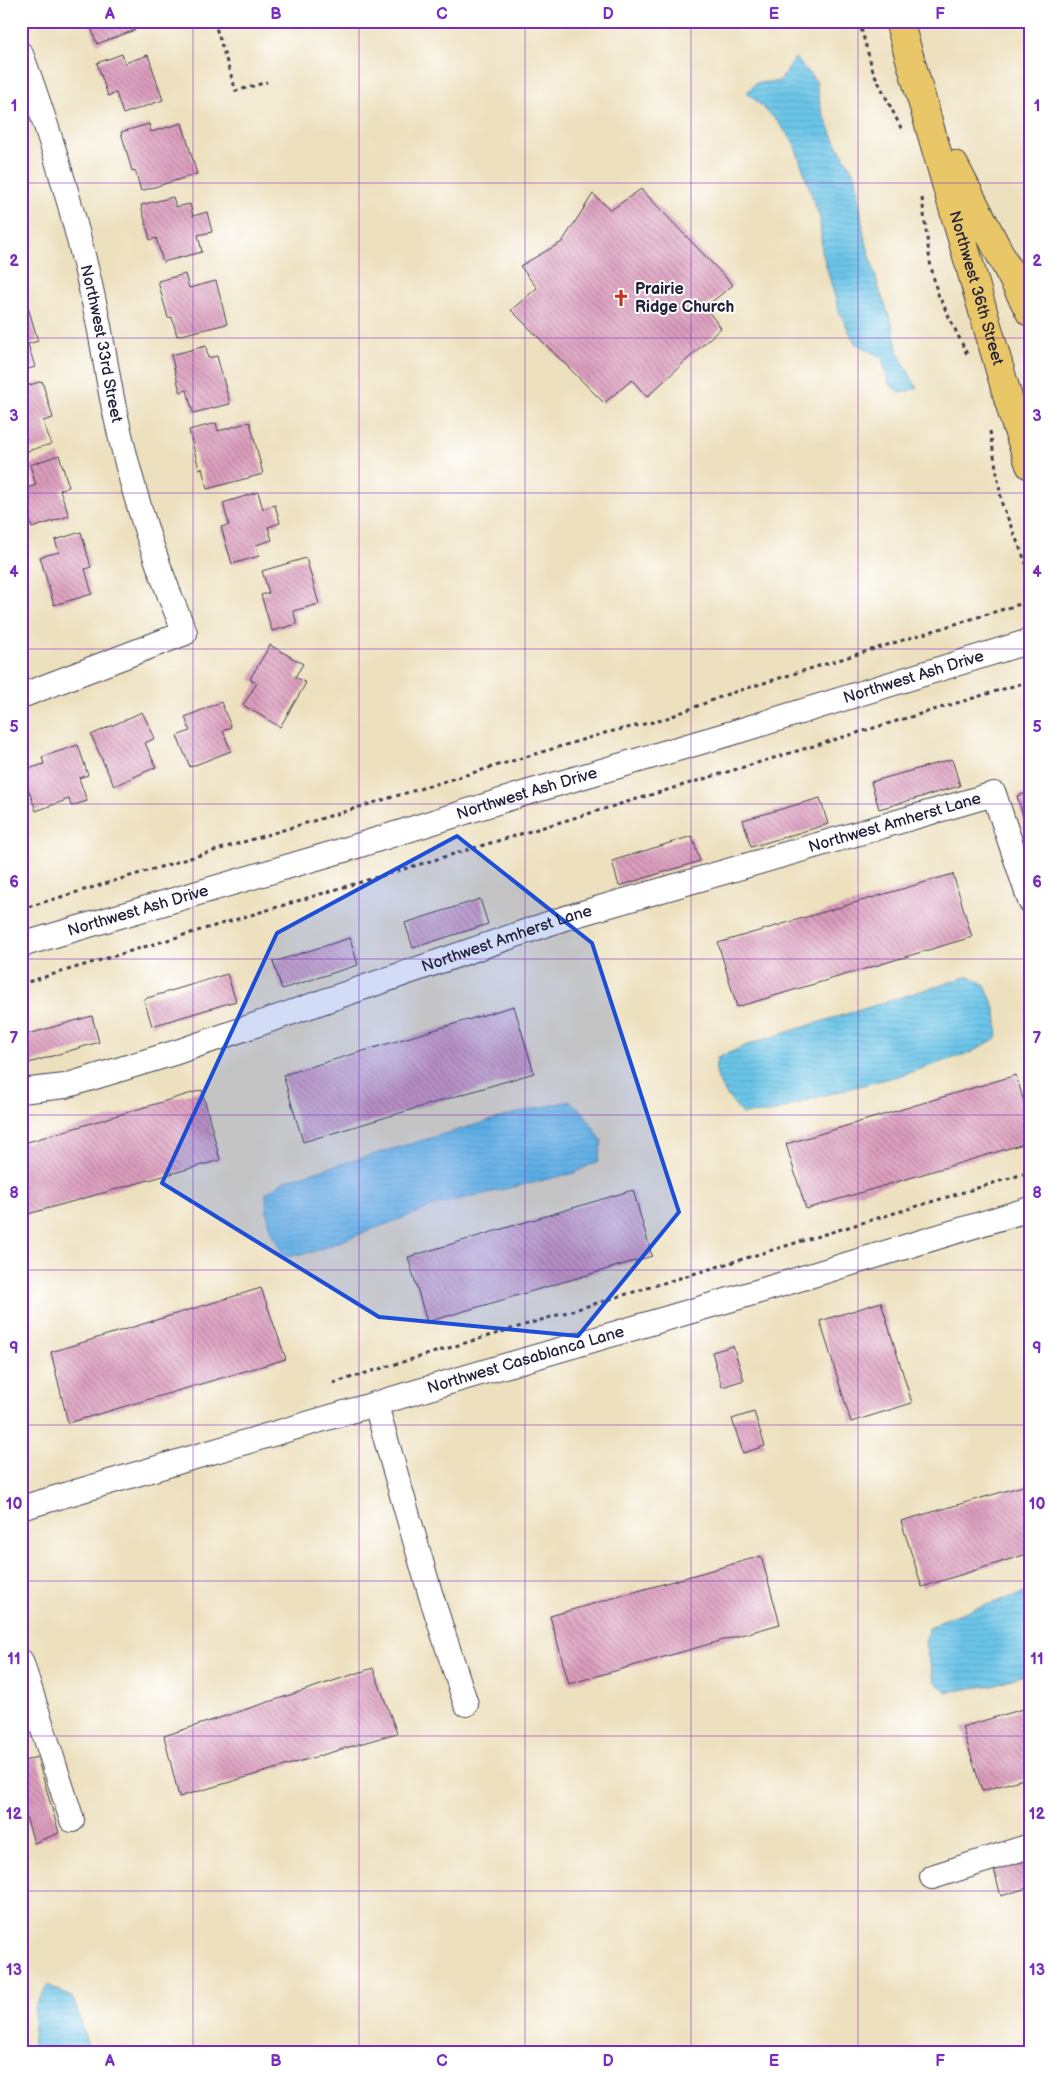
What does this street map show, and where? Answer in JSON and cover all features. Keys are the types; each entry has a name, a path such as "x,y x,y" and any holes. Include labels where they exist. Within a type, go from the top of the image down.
{"main road":[{"name":"Northwest 36th Street","path":"899,21 1030,465"},
{"name":"Northwest 36th Street","path":"925,111 1030,312"}],"street":[{"name":"Northwest 33rd Street","path":"21,54 60,166 97,315 116,416 136,494 162,582 185,633 21,696"},
{"name":"Northwest Ash Drive","path":"21,945 344,850 1030,641"},
{"name":"Northwest Amherst Lane","path":"21,1091 65,1086 177,1052 565,918 994,794 1030,902"},
{"name":"Northwest Casablanca Lane","path":"21,1508 376,1405 1030,1209"},
{"path":"376,1405 431,1596 466,1704"},
{"path":"21,1661 72,1820"},
{"path":"932,1877 1030,1846"}],"path":[{"path":"214,21 236,91 267,82"},
{"path":"859,21 873,71 905,137"},
{"path":"920,193 930,262 937,292 971,364"},
{"path":"989,424 1002,504 1030,573"},
{"path":"21,909 596,736 662,720 728,694 1030,601"},
{"path":"21,984 1030,681"},
{"path":"333,1383 1030,1172"}],"highlighted area":[{"path":"457,836 592,943 679,1212 578,1336 379,1317 162,1183 277,933"}],"water":[{"path":"795,58 816,81 821,108 835,141 856,177 864,235 880,292 892,323 898,353 917,388 901,393 889,384 882,358 855,343 839,311 822,251 820,219 794,143 777,121 747,92 756,83 780,81"},
{"path":"970,976 985,985 996,1011 998,1037 972,1052 905,1074 821,1096 769,1113 742,1114 722,1088 717,1074 717,1058 752,1043"},
{"path":"570,1101 583,1112 602,1141 598,1161 574,1173 440,1204 312,1252 286,1257 273,1235 268,1219 266,1193 286,1180 516,1113"},
{"path":"1030,1591 1030,1673 993,1685 946,1692 934,1681 925,1644 928,1629 949,1617"},
{"path":"48,1985 73,1998 90,2053 32,2053 35,2007"}],"building":[{"path":"81,21 131,21 135,30 97,44 89,22 83,24"},
{"path":"122,54 125,63 148,55 163,100 123,114 116,93 108,96 97,63"},
{"path":"182,123 197,174 141,191 135,170 132,171 121,132 149,124 151,132"},
{"name":"Prairie Ridge Church","path":"641,189 733,285 705,307 721,328 647,397 632,380 604,403 511,310 537,288 520,266 562,242 593,194 611,210"},
{"path":"173,197 176,207 190,204 193,216 207,212 212,232 198,235 202,252 163,262 156,238 150,240 141,205"},
{"path":"185,274 189,288 216,281 227,324 177,336 172,317 168,318 158,281"},
{"path":"28,307 38,341 28,344 35,367 21,371 21,309"},
{"path":"206,346 208,358 217,356 230,404 193,413 187,390 180,392 171,355"},
{"path":"42,381 53,418 43,421 51,444 21,453 21,388"},
{"path":"250,422 263,474 207,489 202,468 199,469 189,430 216,423 218,431"},
{"path":"59,455 69,487 60,490 69,516 32,528 21,496 21,490 36,485 30,465"},
{"path":"258,492 263,509 275,505 280,523 268,527 272,540 256,545 259,556 232,564 221,527 229,525 223,503"},
{"path":"81,532 91,567 85,569 92,594 54,605 40,557 59,552 55,540"},
{"path":"306,558 319,604 293,611 297,624 272,631 261,595 269,593 262,571"},
{"path":"270,645 303,664 295,677 306,683 280,727 243,705 257,683 250,679"},
{"path":"221,702 231,727 223,731 231,751 190,767 177,736 190,731 185,717"},
{"path":"142,712 155,738 145,743 156,767 114,786 91,735"},
{"path":"78,745 88,775 79,778 87,801 71,806 69,799 36,811 22,771 44,764 42,757"},
{"path":"952,759 960,786 879,809 871,782"},
{"path":"1030,792 1030,836 1029,836 1017,796"},
{"path":"820,798 828,824 751,847 743,820"},
{"path":"692,836 700,861 619,886 612,861"},
{"path":"953,874 972,937 737,1007 718,943"},
{"path":"480,899 488,924 413,948 405,923"},
{"path":"350,938 358,965 282,989 273,962"},
{"path":"227,974 236,1001 152,1026 144,999"},
{"path":"514,1006 534,1073 303,1142 283,1075"},
{"path":"92,1016 99,1042 22,1065 21,1036"},
{"path":"1016,1075 1030,1122 1030,1142 806,1209 786,1144"},
{"path":"202,1090 220,1160 21,1216 21,1144"},
{"path":"633,1190 652,1256 427,1322 408,1257"},
{"path":"261,1288 286,1359 68,1423 51,1352"},
{"path":"881,1302 912,1403 851,1422 820,1321"},
{"path":"733,1346 744,1380 722,1387 712,1352"},
{"path":"754,1412 765,1446 743,1453 732,1419"},
{"path":"1030,1484 1030,1553 922,1587 901,1521"},
{"path":"761,1556 780,1624 569,1684 550,1616"},
{"path":"373,1668 397,1733 179,1797 164,1736"},
{"path":"1030,1707 1030,1777 982,1791 962,1727"},
{"path":"37,1757 59,1833 34,1843 21,1800 21,1762"},
{"path":"1030,1859 1030,1887 1001,1896 994,1870"}],"place":[{"name":"Prairie Ridge Church","path":"621,298"}]}
